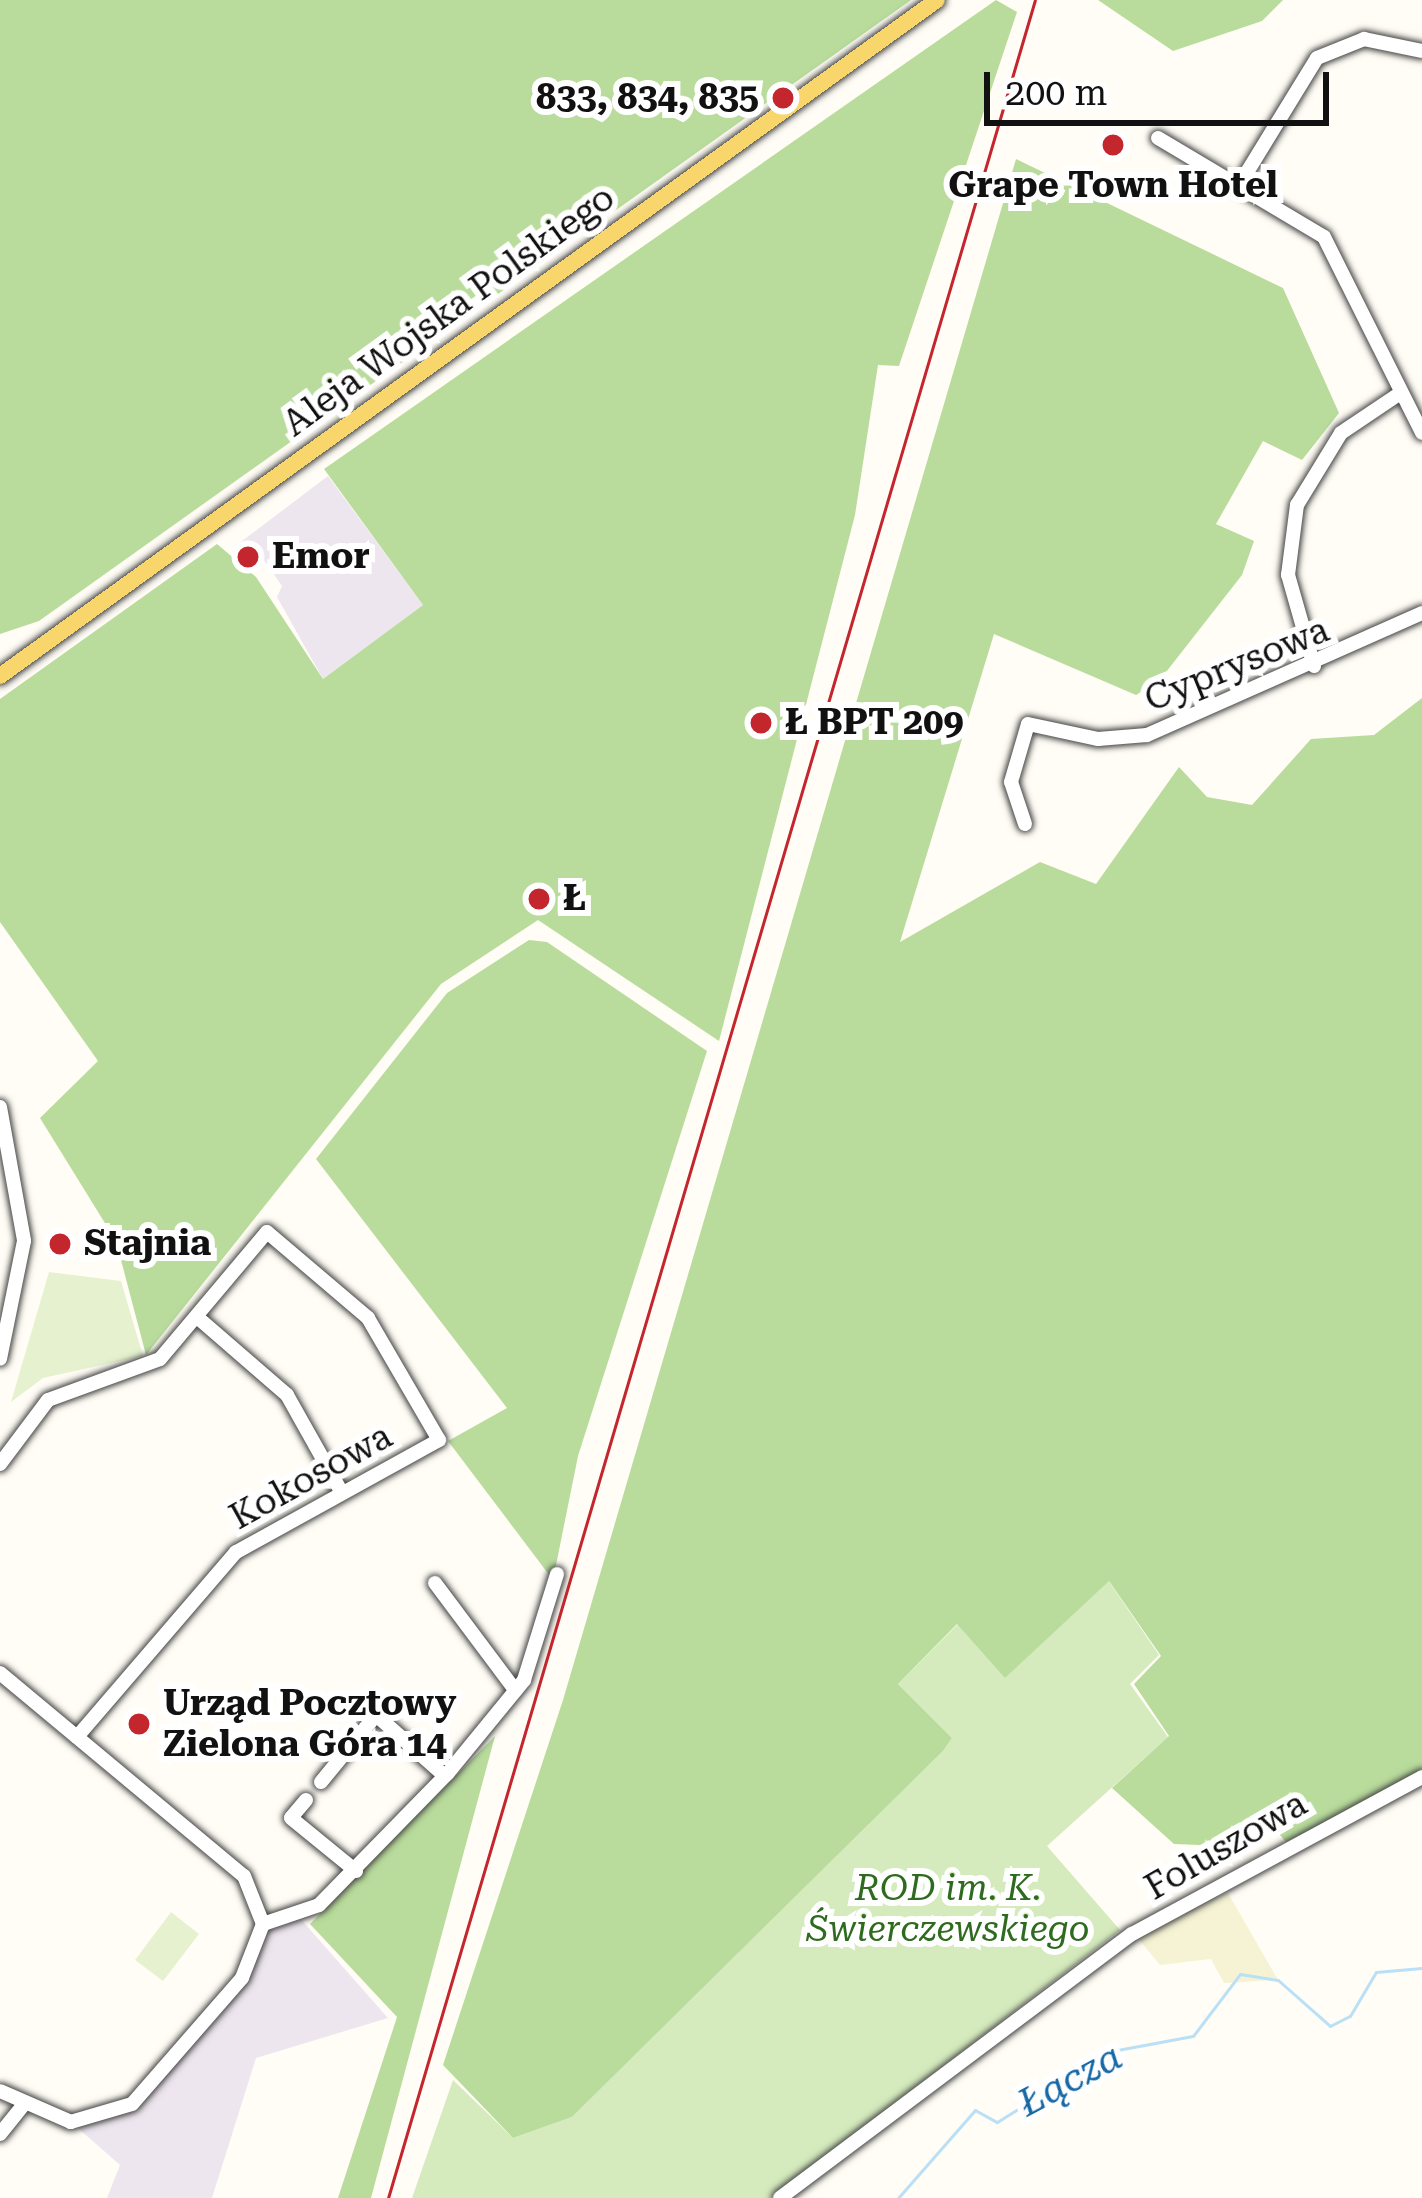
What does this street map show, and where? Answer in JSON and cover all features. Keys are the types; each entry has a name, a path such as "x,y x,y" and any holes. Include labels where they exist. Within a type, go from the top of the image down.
{"main road":[{"name":"Aleja Wojska Polskiego","path":"0,676 938,0"}],"street":[{"path":"1241,182 1316,58 1364,39 1422,51"},
{"path":"1158,138 1298,213 1347,265 1396,396 1422,433"},
{"path":"1314,667 1288,575 1297,505 1341,433 1396,396"},
{"name":"Cyprysowa","path":"1025,824 1011,782 1028,724 1098,740 1147,735 1314,667 1422,613"},
{"path":"0,1107 23,1232 0,1359"},
{"name":"Kokosowa","path":"76,1737 236,1552 439,1440 368,1318 267,1232 197,1317"},
{"path":"0,1464 5,1443 48,1400 146,1371 197,1317 287,1395 342,1493"},
{"path":"263,1924 308,1912 356,1871 445,1776 515,1690 557,1574"},
{"path":"435,1583 515,1690"},
{"path":"0,1672 244,1876 263,1924 242,1978 132,2104 94,2122 24,2104 0,2091"},
{"path":"321,1782 376,1715 445,1776"},
{"name":"Foluszowa","path":"779,2198 1132,1934 1422,1777"},
{"path":"306,1800 292,1817 356,1871"},
{"path":"0,2134 24,2104"}],"shaded area":[{"path":"328,476 423,605 323,679 277,597 282,586 255,547 238,544"},
{"path":"1228,1893 1278,1980 1224,1983 1211,1959 1160,1965 1132,1931"},
{"path":"298,1916 388,2018 256,2058 212,2198 107,2198 120,2165 71,2122 121,2113 234,1989 264,1925"}],"green space":[{"path":"0,0 911,0 39,621 0,634"},
{"path":"996,0 1017,12 899,366 878,365 855,515 719,1041 538,920 441,984 146,1355 116,1241 40,1118 98,1061 0,922 0,699 217,544 256,577 323,679 423,605 324,469"},
{"path":"1098,0 1283,0 1262,21 1173,51"},
{"path":"1016,159 1283,288 1339,413 1302,460 1263,441 1216,524 1254,541 1242,575 1159,681 1136,695 994,634 900,942 1040,862 1096,884 1179,767 1207,797 1252,805 1311,739 1374,735 1422,698 1422,1775 1286,1842 1266,1819 1224,1846 1174,1844 1112,1788 1169,1736 1134,1684 1161,1656 1109,1581 1005,1678 957,1624 898,1684 952,1738 943,1751 572,2117 513,2138 443,2065 563,1700"},
{"path":"529,940 547,942 707,1051 578,1456 553,1580 448,1441 507,1408 316,1159 447,993"},
{"path":"49,1272 121,1281 143,1356 43,1378 11,1402"},
{"name":"ROD im. K. Świerczewskiego","path":"1108,1580 1159,1655 1130,1684 1168,1737 1047,1846 1120,1930 771,2198 412,2198 453,2080 513,2138 572,2117 943,1751 952,1738 898,1684 958,1624 1006,1677"},
{"path":"495,1736 371,2198 338,2198 397,2017 310,1924"},
{"path":"171,1912 199,1934 163,1981 135,1960"}],"waterway":[{"name":"Łącza","path":"898,2198 975,2110 997,2122 1112,2051 1193,2036 1240,1974 1278,1980 1330,2026 1350,2016 1376,1972 1422,1968"}],"railway":[{"path":"388,2198 1035,0"}],"place":[{"name":"833, 834, 835","path":"783,98"},
{"name":"Grape Town Hotel","path":"1113,145"},
{"name":"Emor","path":"248,557"},
{"name":"Ł BPT 209","path":"761,723"},
{"name":"Ł","path":"539,899"},
{"name":"Stajnia","path":"60,1244"},
{"name":"Urząd Pocztowy Zielona Góra 14","path":"139,1724"}]}
